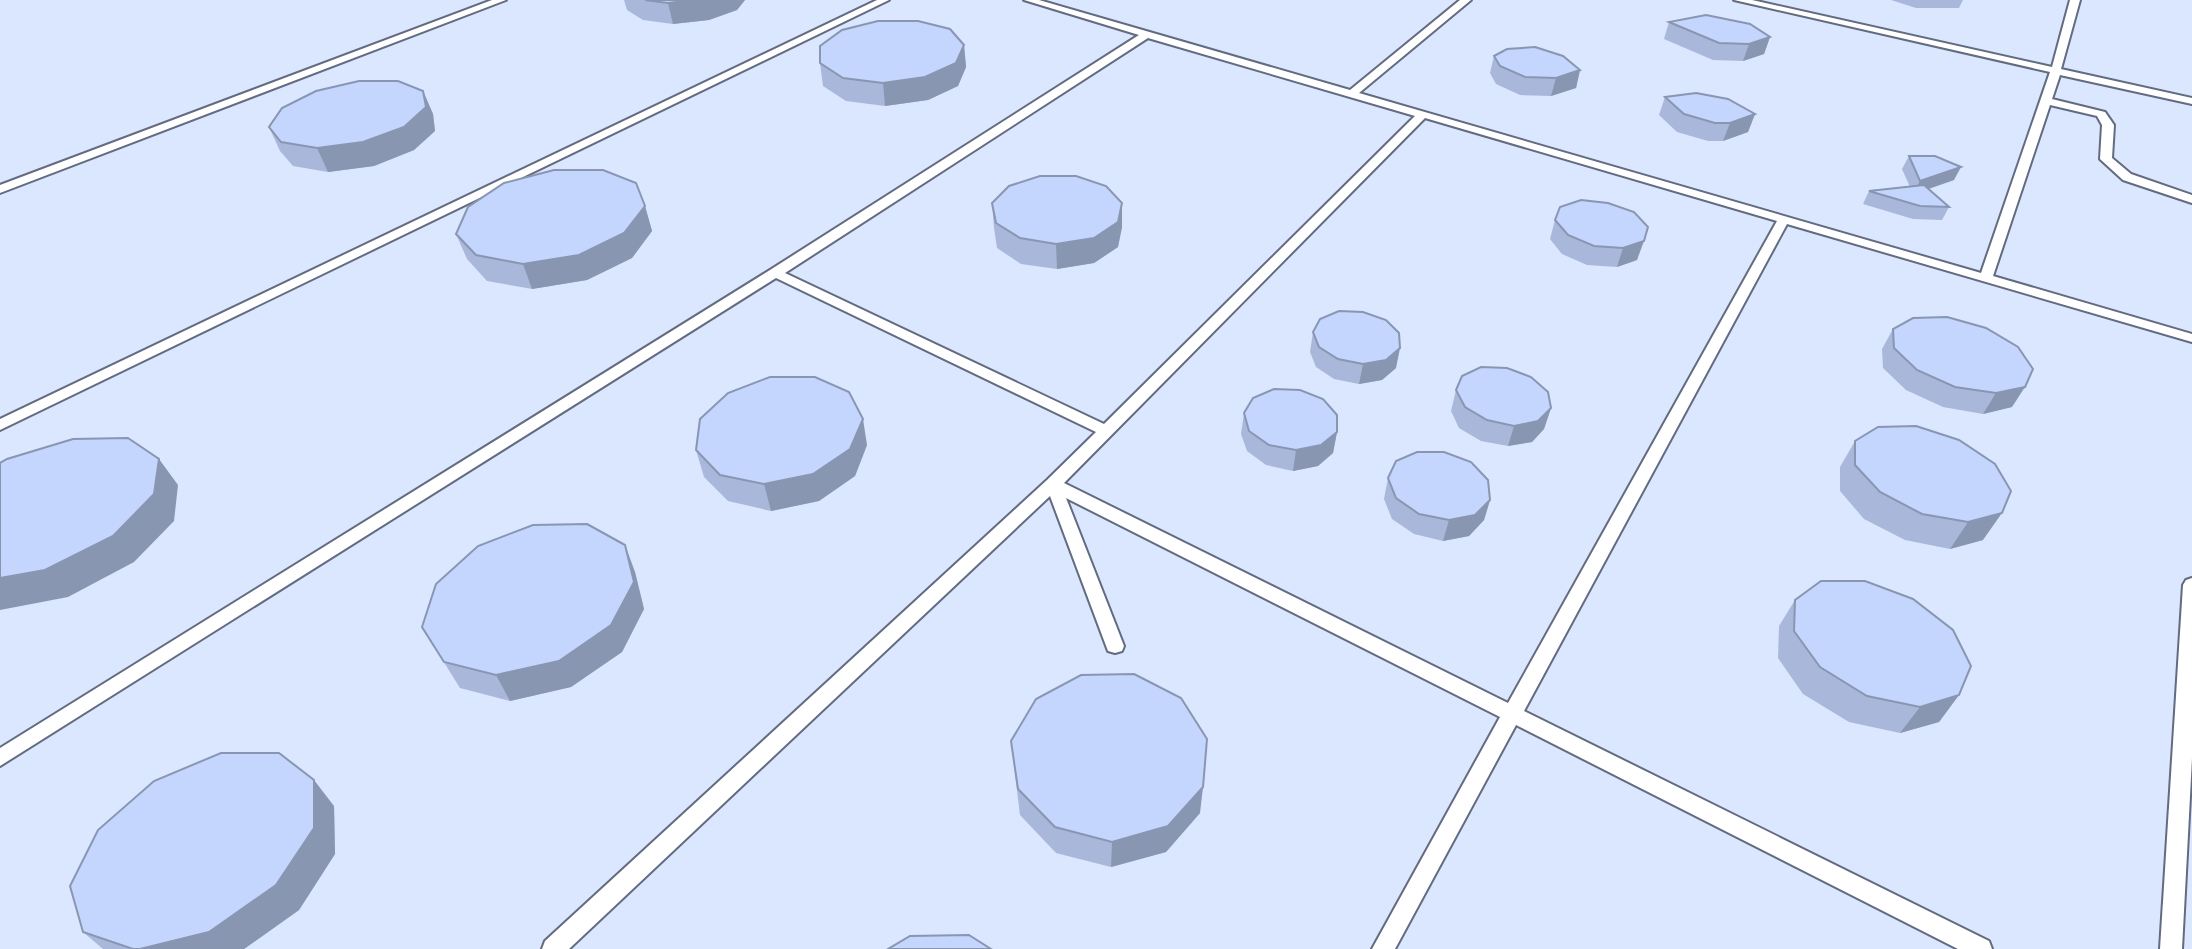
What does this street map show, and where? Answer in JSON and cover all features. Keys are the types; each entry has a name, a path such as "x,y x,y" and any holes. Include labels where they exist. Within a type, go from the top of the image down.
{"lane":[{"path":"0,189 501,0"},
{"path":"0,425 884,0"},
{"path":"1029,0 2192,338"},
{"path":"1351,94 1466,0"},
{"path":"1739,0 2192,101"},
{"path":"1986,278 2056,70 2075,0"},
{"path":"0,758 775,273 1147,34"},
{"path":"2045,101 2101,114 2108,125 2106,159 2127,177 2192,199"},
{"path":"553,949 1053,484 1423,114"},
{"path":"1383,949 1784,219"},
{"path":"775,273 1107,431"},
{"path":"1053,484 1981,949"},
{"path":"1053,484 1115,646"},
{"path":"2171,949 2192,585"}],"shaded area":[{"path":"0,0 2192,0 2192,949 0,949"}],"building":[{"path":"645,0 694,0 668,3"},
{"path":"1706,15 1750,24 1770,37 1749,44 1719,43 1669,22"},
{"path":"878,21 918,21 950,29 964,45 956,63 925,77 883,83 843,78 820,63 820,46 842,30"},
{"path":"1535,47 1563,56 1580,70 1556,78 1525,77 1500,66 1494,56 1507,49"},
{"path":"359,81 398,81 423,91 426,107 404,127 363,142 317,148 281,142 269,127 282,108 316,91"},
{"path":"1696,93 1728,99 1755,114 1730,123 1715,123 1684,114 1665,97"},
{"path":"1909,156 1935,156 1961,167 1920,181"},
{"path":"554,170 603,170 636,183 645,206 624,233 579,255 523,264 476,255 456,234 468,207 504,183"},
{"path":"1040,176 1076,176 1106,186 1122,203 1118,222 1094,238 1056,244 1020,238 996,223 992,203 1009,186"},
{"path":"1924,185 1949,207 1920,206 1869,191"},
{"path":"1581,200 1608,203 1634,212 1648,227 1644,241 1623,248 1594,246 1568,235 1555,220 1560,207"},
{"path":"1339,311 1363,312 1386,320 1399,333 1400,348 1386,360 1363,364 1338,359 1319,347 1313,332 1320,319"},
{"path":"1947,317 1986,328 2018,347 2033,369 2025,387 1996,393 1955,387 1917,370 1894,348 1893,329 1913,318"},
{"path":"1481,367 1507,368 1531,377 1548,392 1551,408 1538,421 1514,426 1487,420 1465,407 1456,390 1462,376"},
{"path":"770,377 815,377 849,392 863,419 850,449 813,474 764,484 720,475 696,450 700,419 728,393"},
{"path":"1274,389 1300,390 1323,399 1337,415 1337,432 1321,445 1296,450 1269,445 1249,431 1244,413 1253,398"},
{"path":"1916,426 1959,440 1995,464 2011,491 2002,513 1968,522 1922,514 1880,492 1855,465 1855,441 1878,427"},
{"path":"128,438 159,459 154,494 113,536 45,570 0,578 0,463 73,439"},
{"path":"1417,452 1444,452 1471,462 1488,480 1490,500 1475,515 1449,520 1419,514 1396,498 1388,478 1396,461"},
{"path":"587,524 625,545 634,582 611,625 559,661 496,675 444,662 422,627 436,584 478,546 533,525"},
{"path":"1821,581 1865,581 1913,599 1953,630 1971,666 1959,695 1920,707 1867,696 1820,667 1794,631 1795,600"},
{"path":"1134,674 1181,698 1207,739 1203,787 1168,826 1112,842 1055,827 1018,789 1011,741 1036,699 1081,675"},
{"path":"221,753 279,753 314,780 314,828 276,885 209,932 140,949 83,932 70,886 98,830 154,781"},
{"path":"969,935 991,949 888,949 910,936"}]}
